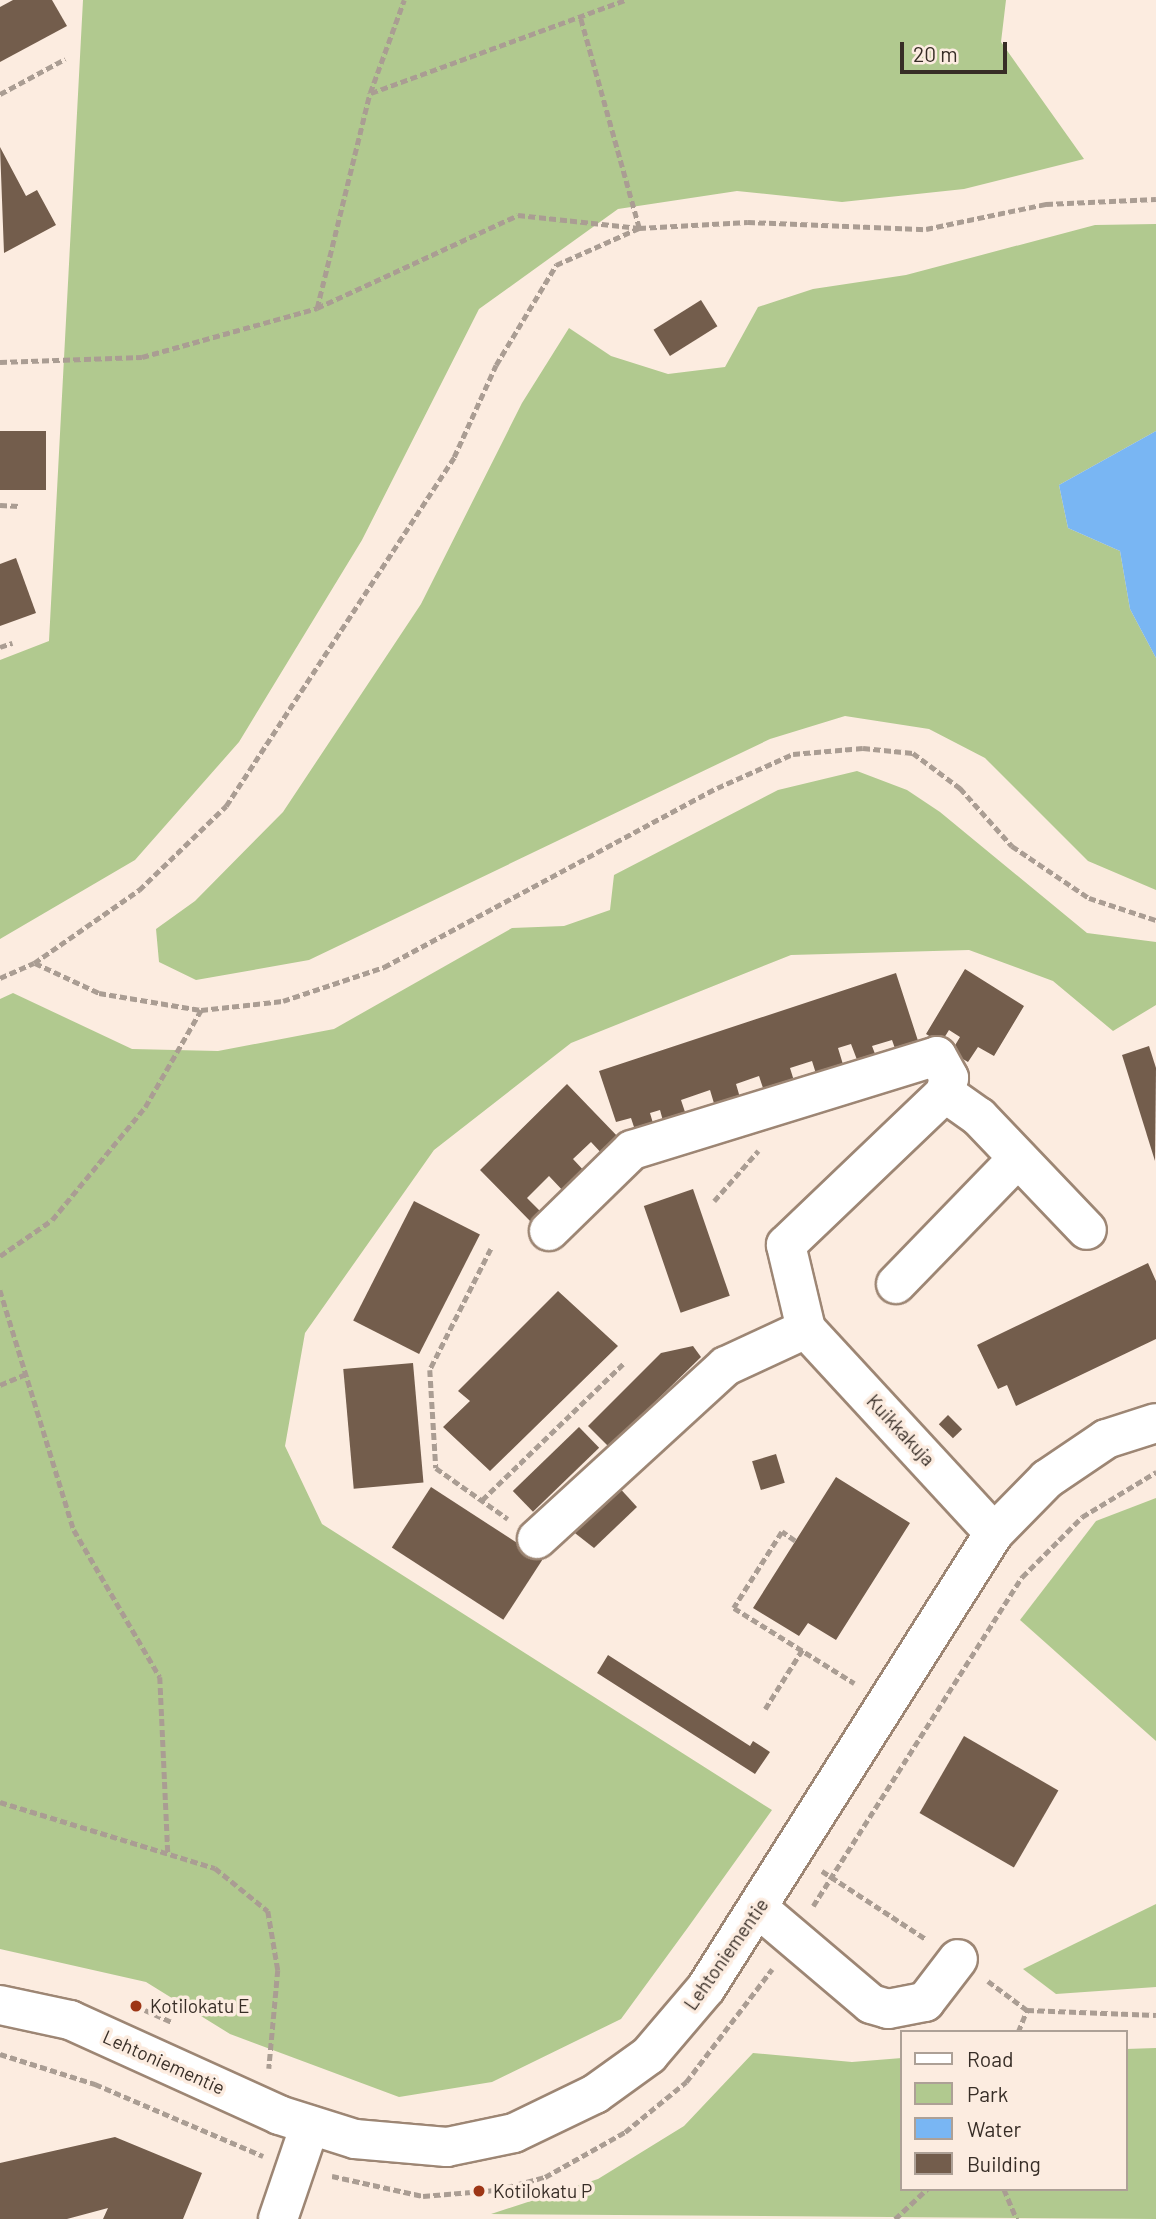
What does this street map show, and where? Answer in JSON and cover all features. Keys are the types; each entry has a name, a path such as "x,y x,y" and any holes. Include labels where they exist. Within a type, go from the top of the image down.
{"street":[{"path":"537,1539 726,1366 806,1329 786,1245 945,1093 946,1066 928,1055 632,1150 549,1231"},
{"path":"945,1093 1018,1158 1087,1230"},
{"path":"897,1284 1018,1158"},
{"name":"Kuikkakuja","path":"806,1329 995,1533"},
{"name":"Lehtoniementie","path":"0,2006 70,2020 310,2125 355,2139 447,2147 514,2133 595,2094 649,2055 706,1989 995,1533 1047,1479 1105,1439 1156,1423"},
{"path":"758,1908 872,2004 888,2009 925,2001 958,1959"},
{"path":"278,2219 310,2125"}],"path":[{"path":"317,309 370,93 404,0"},
{"path":"370,93 625,0"},
{"path":"580,16 639,228"},
{"path":"0,94 65,59"},
{"path":"0,362 142,356 317,309 518,215 639,228 748,222 926,229 1046,204 1156,199"},
{"path":"0,978 34,963 139,890 226,806 454,457 496,365 556,265 639,228"},
{"path":"0,505 19,506"},
{"path":"0,647 12,643"},
{"path":"34,963 99,993 201,1010 283,1001 384,967 793,754 863,748 914,753 960,788 1012,846 1089,898 1156,920"},
{"path":"0,1256 52,1220 145,1107 201,1010"},
{"path":"491,1249 430,1370 436,1468 537,1539"},
{"path":"0,1290 74,1530 160,1676 168,1853"},
{"path":"482,1500 625,1362"},
{"path":"0,1385 26,1374"},
{"path":"795,1541 782,1532 734,1608 862,1688"},
{"path":"765,1709 802,1650"},
{"path":"0,1802 215,1868 268,1911 278,1970 268,2077"},
{"path":"1019,2030 1027,2010"},
{"path":"0,2054 95,2084 255,2153"},
{"path":"895,2219 925,2191"},
{"path":"1005,2191 1017,2219"}],"green space":[{"path":"83,0 1006,0 1001,42 1084,159 964,189 842,202 737,191 618,209 479,309 362,540 239,742 135,860 0,939 0,660 49,641"},
{"path":"1156,224 1156,431 1059,485 1068,528 1120,551 1130,609 1156,658 1156,890 1088,861 985,758 929,729 845,716 770,739 309,960 196,980 159,962 156,929 195,901 283,812 421,604 522,403 569,328 611,356 668,374 725,367 758,307 813,289 906,275 1095,225"},
{"path":"857,771 907,790 940,812 1087,933 1156,942 1156,1005 1113,1031 1053,981 969,950 791,955 571,1043 434,1150 305,1333 285,1446 322,1524 772,1810 689,1926 621,2019 492,2082 399,2097 230,2034 146,1982 0,1949 0,999 13,993 132,1049 218,1051 334,1029 512,928 564,926 610,910 614,875 778,790"},
{"path":"1156,1498 1156,1741 1020,1620 1096,1521"},
{"path":"1156,1904 1156,1987 1056,1994 1023,1969"},
{"path":"1156,2048 1156,2219 491,2214 598,2179 684,2126 753,2053 852,2062 900,2058 900,2191 1128,2191 1128,2049"}],"water":[{"path":"1156,431 1156,658 1130,609 1120,551 1068,528 1059,485"}],"building":[{"path":"13,0 52,0 67,26 0,62 0,7"},
{"path":"0,147 26,196 37,190 56,225 4,253"},
{"path":"701,300 717,326 670,356 654,330"},
{"path":"0,431 46,431 46,490 0,490"},
{"path":"16,558 36,613 0,626 0,564"},
{"path":"965,969 1024,1006 994,1056 978,1047 968,1062 951,1052 960,1037 949,1030 941,1043 926,1034"},
{"path":"896,973 921,1050 898,1057 892,1040 872,1046 877,1059 859,1065 851,1044 838,1048 845,1071 818,1080 812,1061 790,1068 795,1084 765,1094 759,1076 736,1084 741,1101 716,1110 710,1090 681,1100 688,1121 665,1128 660,1110 650,1113 655,1130 637,1136 631,1118 616,1122 599,1071"},
{"path":"1149,1046 1156,1068 1155,1161 1122,1055"},
{"path":"567,1084 621,1140 605,1157 591,1142 573,1159 587,1174 566,1194 549,1176 527,1198 541,1212 531,1222 480,1170"},
{"path":"693,1189 730,1296 681,1313 644,1206"},
{"path":"414,1201 480,1235 419,1354 353,1320"},
{"path":"1148,1263 1156,1281 1156,1339 1016,1406 1007,1385 998,1389 977,1345"},
{"path":"558,1291 618,1346 490,1471 443,1427 470,1401 458,1391"},
{"path":"693,1346 701,1357 609,1447 588,1426 661,1353"},
{"path":"413,1363 423,1483 354,1489 343,1369"},
{"path":"948,1415 962,1429 953,1438 939,1424"},
{"path":"579,1427 599,1448 533,1512 513,1491"},
{"path":"776,1454 785,1483 761,1490 752,1461"},
{"path":"836,1477 910,1523 836,1640 808,1623 799,1636 753,1608"},
{"path":"616,1484 637,1507 594,1548 571,1530"},
{"path":"431,1487 543,1559 503,1620 392,1547"},
{"path":"608,1655 750,1746 753,1741 770,1752 755,1774 597,1673"},
{"path":"964,1736 1058,1790 1014,1868 920,1813"},
{"path":"115,2137 202,2173 183,2219 103,2219 108,2208 67,2219 0,2219 0,2163"}],"place":[{"name":"Kotilokatu E","path":"136,2006"},
{"name":"Kotilokatu P","path":"479,2191"}]}
